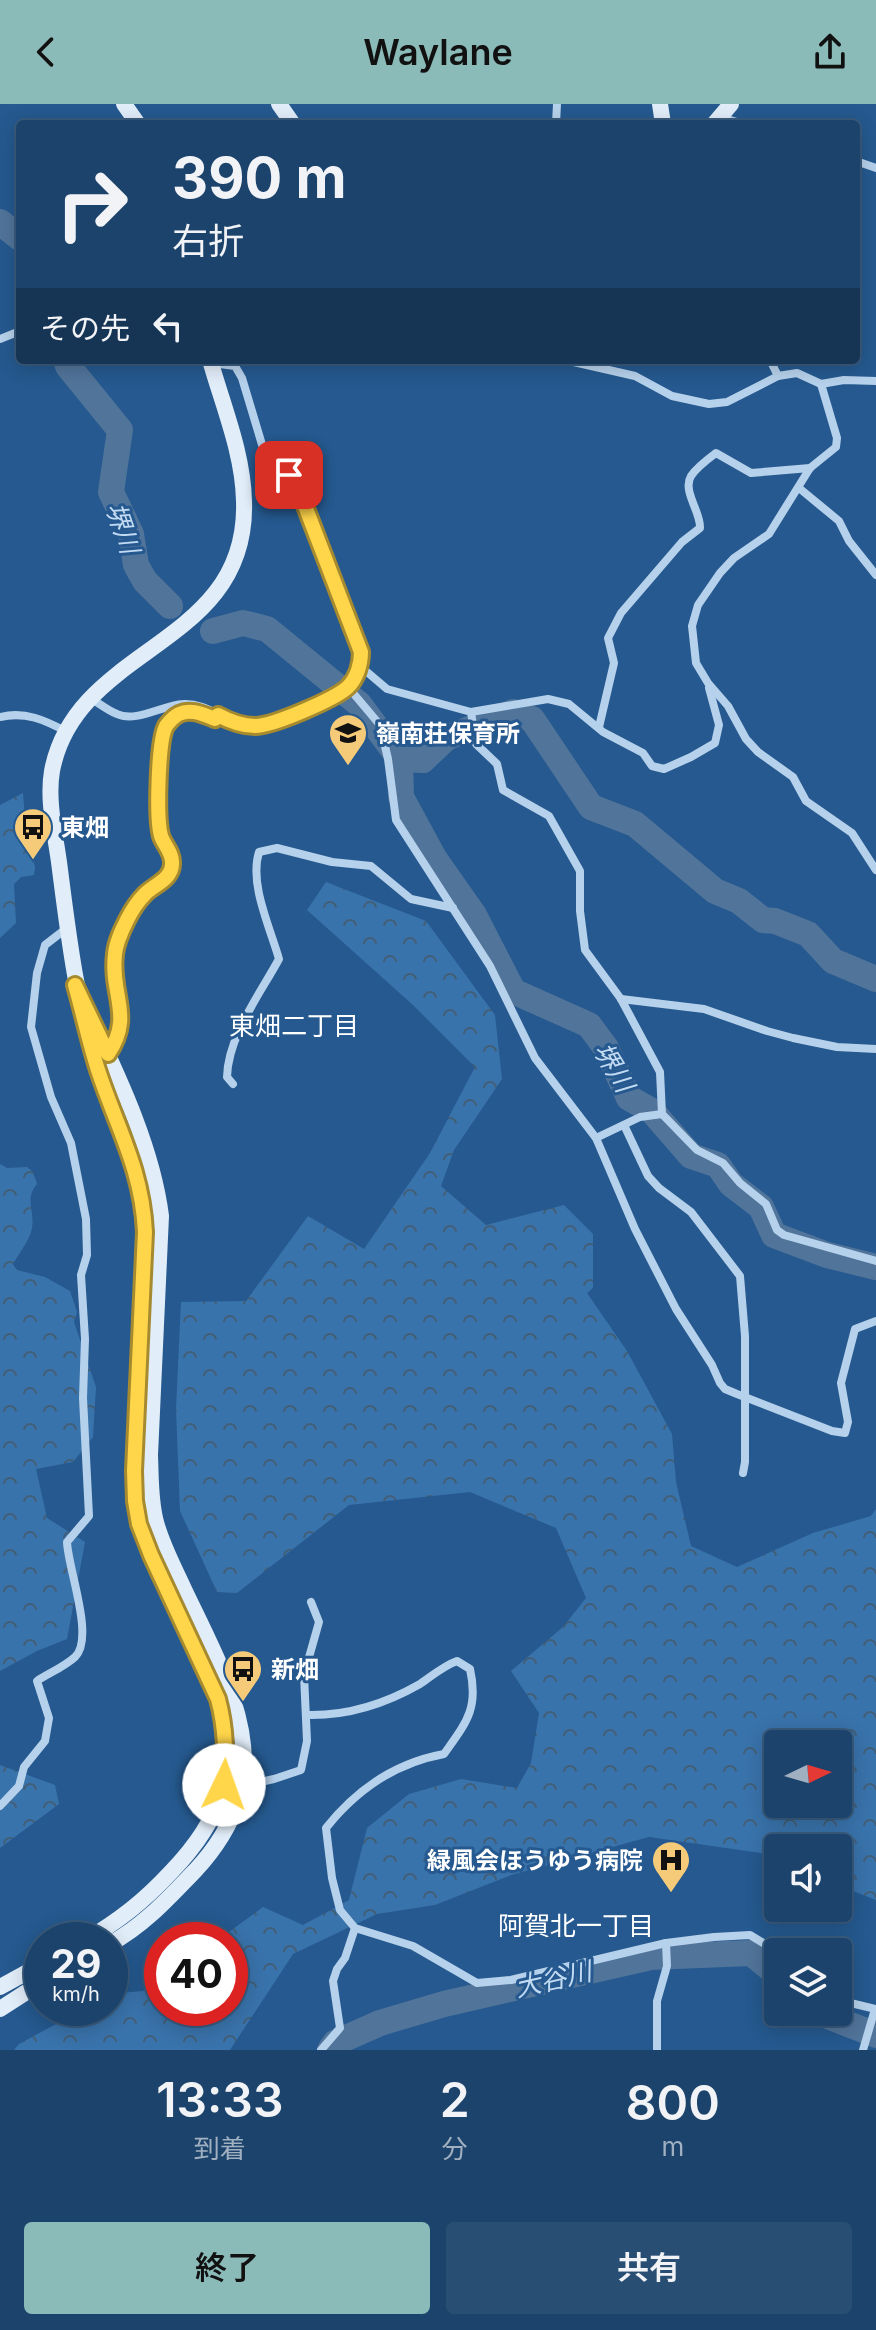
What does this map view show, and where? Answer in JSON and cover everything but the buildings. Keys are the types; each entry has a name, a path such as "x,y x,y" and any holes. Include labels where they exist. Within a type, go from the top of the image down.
{"street":[{"path":"116,1922 143,1902 196,1846 213,1817 224,1785 227,1752 218,1699 139,1524 134,1471 145,1232 143,1201 136,1171 98,1070 75,985 51,807 52,771 76,715 90,698 120,669 175,634 199,613 218,590 232,564 242,533 242,475 211,364"},
{"path":"90,698 119,716 183,704 200,705 230,722 254,726 293,716 348,687 360,666 361,652 297,485 289,475 275,473 269,468 242,378 235,366 222,364"},
{"path":"582,364 635,376 672,396 709,404 727,402 778,376 797,373 821,384 844,380 876,381"},
{"path":"772,364 778,376"},
{"path":"821,384 837,438 836,447 810,468 769,534 734,558 698,605 692,626 696,663 728,706 746,739 758,752 793,777 806,801 852,833 874,869 876,879"},
{"path":"599,727 614,663 608,638 621,613 682,542 700,528 700,518 688,489 690,477 716,453 751,473 810,468"},
{"path":"799,488 839,521 849,541 876,575"},
{"path":"360,666 387,689 471,712 548,699 569,704 603,732 643,753 652,766 664,769 715,743 719,725 708,683"},
{"path":"348,687 380,725 396,820 490,966 535,1058 596,1138 635,1229 676,1309 720,1383 725,1389 832,1431 845,1433 848,1422 841,1383 855,1329 876,1321"},
{"path":"108,1054 119,1038 121,1011 115,986 115,953 120,935 134,906 167,878 173,866 171,854 160,835 161,741 167,724 179,714 196,712 215,719 218,715"},
{"path":"471,712 476,744 497,764 503,790 549,816 580,871 580,911 585,950 621,999 660,1072 662,1114 697,1150 723,1163 740,1183 766,1204 777,1230 784,1235 876,1261"},
{"path":"0,717 14,713 40,718 68,732"},
{"path":"233,1084 227,1077 227,1061 246,1018 279,959 255,864 259,852 277,848 332,862 371,866 411,899 453,908"},
{"path":"0,1806 19,1786 24,1767 45,1741 49,1718 37,1681 77,1656 83,1639 83,1619 67,1560 67,1542 89,1516 81,1275 87,1255 86,1219 71,1143 51,1097 31,1027 35,986 45,945 67,928"},
{"path":"75,985 108,1054 158,1189 161,1216 150,1455 156,1522 237,1706 243,1731 242,1786 223,1838 207,1859 146,1920 128,1932"},
{"path":"621,999 704,1009 793,1038 837,1047 876,1049"},
{"path":"596,1138 640,1117 662,1114"},
{"path":"624,1125 648,1176 691,1212 740,1276 746,1397 743,1473"},
{"path":"242,1786 301,1770 307,1741 304,1675 319,1622 311,1602"},
{"path":"307,1715 335,1716 361,1711 418,1685 457,1661 470,1669 475,1690 469,1719 444,1754 416,1759 371,1783 342,1808 326,1828 332,1878 340,1910 355,1928 413,1946 477,1983 511,1980 666,1943 750,1935 764,1944"},
{"path":"321,2050 340,2028 333,1981 355,1928"},
{"path":"657,2050 657,2001 667,1966 666,1943"},
{"path":"0,1987 24,1974"},
{"path":"0,2009 24,1994"},
{"path":"852,2003 876,2009 863,2050"}],"green space":[{"path":"23,793 34,875 21,877 14,884 16,923 0,938 0,805"},
{"path":"326,882 426,921 495,1015 502,1079 454,1150 441,1186 486,1225 564,1205 593,1234 593,1288 587,1293 627,1351 672,1434 676,1482 691,1546 737,1567 813,1533 871,1516 876,1509 876,1900 852,1891 852,1834 764,1834 764,1854 649,1837 511,1875 435,1905 377,1914 293,1954 248,2023 248,1922 243,1922 263,1907 303,1925 349,1900 367,1828 409,1794 461,1779 517,1788 531,1763 539,1713 511,1671 563,1627 586,1598 556,1528 470,1492 349,1505 237,1593 217,1592 180,1511 176,1409 181,1302 246,1301 308,1216 364,1249 430,1153 475,1067 413,1005 307,910"},
{"path":"0,1164 7,1168 27,1167 33,1172 37,1184 30,1200 31,1233 13,1264 17,1270 45,1277 70,1291 77,1312 74,1322 96,1387 93,1437 73,1462 36,1469 47,1518 85,1542 67,1639 0,1671"},
{"path":"0,1765 55,1785 59,1804 0,1848"},
{"path":"144,1991 144,2026 246,2026 230,2050 14,2050 19,2044 52,2026 128,2026 128,1992"}],"waterway":[{"name":"堺川","path":"0,222 16,235"},
{"name":"堺川","path":"67,364 120,430 111,492 131,534 136,565 145,581 170,606"},
{"name":"堺川","path":"213,631 243,623 267,629 359,704 400,759 423,760 446,738 513,712 532,719 591,807 635,824 715,891 739,901 763,920 775,921 808,934 833,961 876,979"},
{"name":"堺川","path":"400,759 401,797 434,858 474,915 513,991 589,1025 606,1048 629,1098 652,1111 691,1156 718,1165 731,1184 761,1207 774,1235 827,1255 876,1267"},
{"name":"大谷川","path":"330,2050 335,2043 380,2023 444,2004 651,1957 751,1953 764,1964"},
{"name":"大谷川","path":"852,2026 876,2035"}],"place":[{"name":"嶺南荘保育所","path":"348,767"},
{"name":"東畑","path":"33,861"},
{"name":"新畑","path":"243,1703"},
{"name":"緑風会ほうゆう病院","path":"671,1894"}],"district":[{"name":"東畑二丁目","path":"294,1025"},
{"name":"阿賀北一丁目","path":"576,1925"}],"route":[{"path":"224,1785 227,1752 218,1699 172,1603 139,1524 134,1471 145,1232 143,1201 136,1171 98,1070 75,985 108,1054 119,1038 121,1011 115,986 115,953 120,935 134,906 167,878 173,866 171,854 160,835 161,741 167,724 187,711 215,719 218,715 230,722 254,726 273,723 348,687 360,666 361,652 297,485 289,475"}]}
